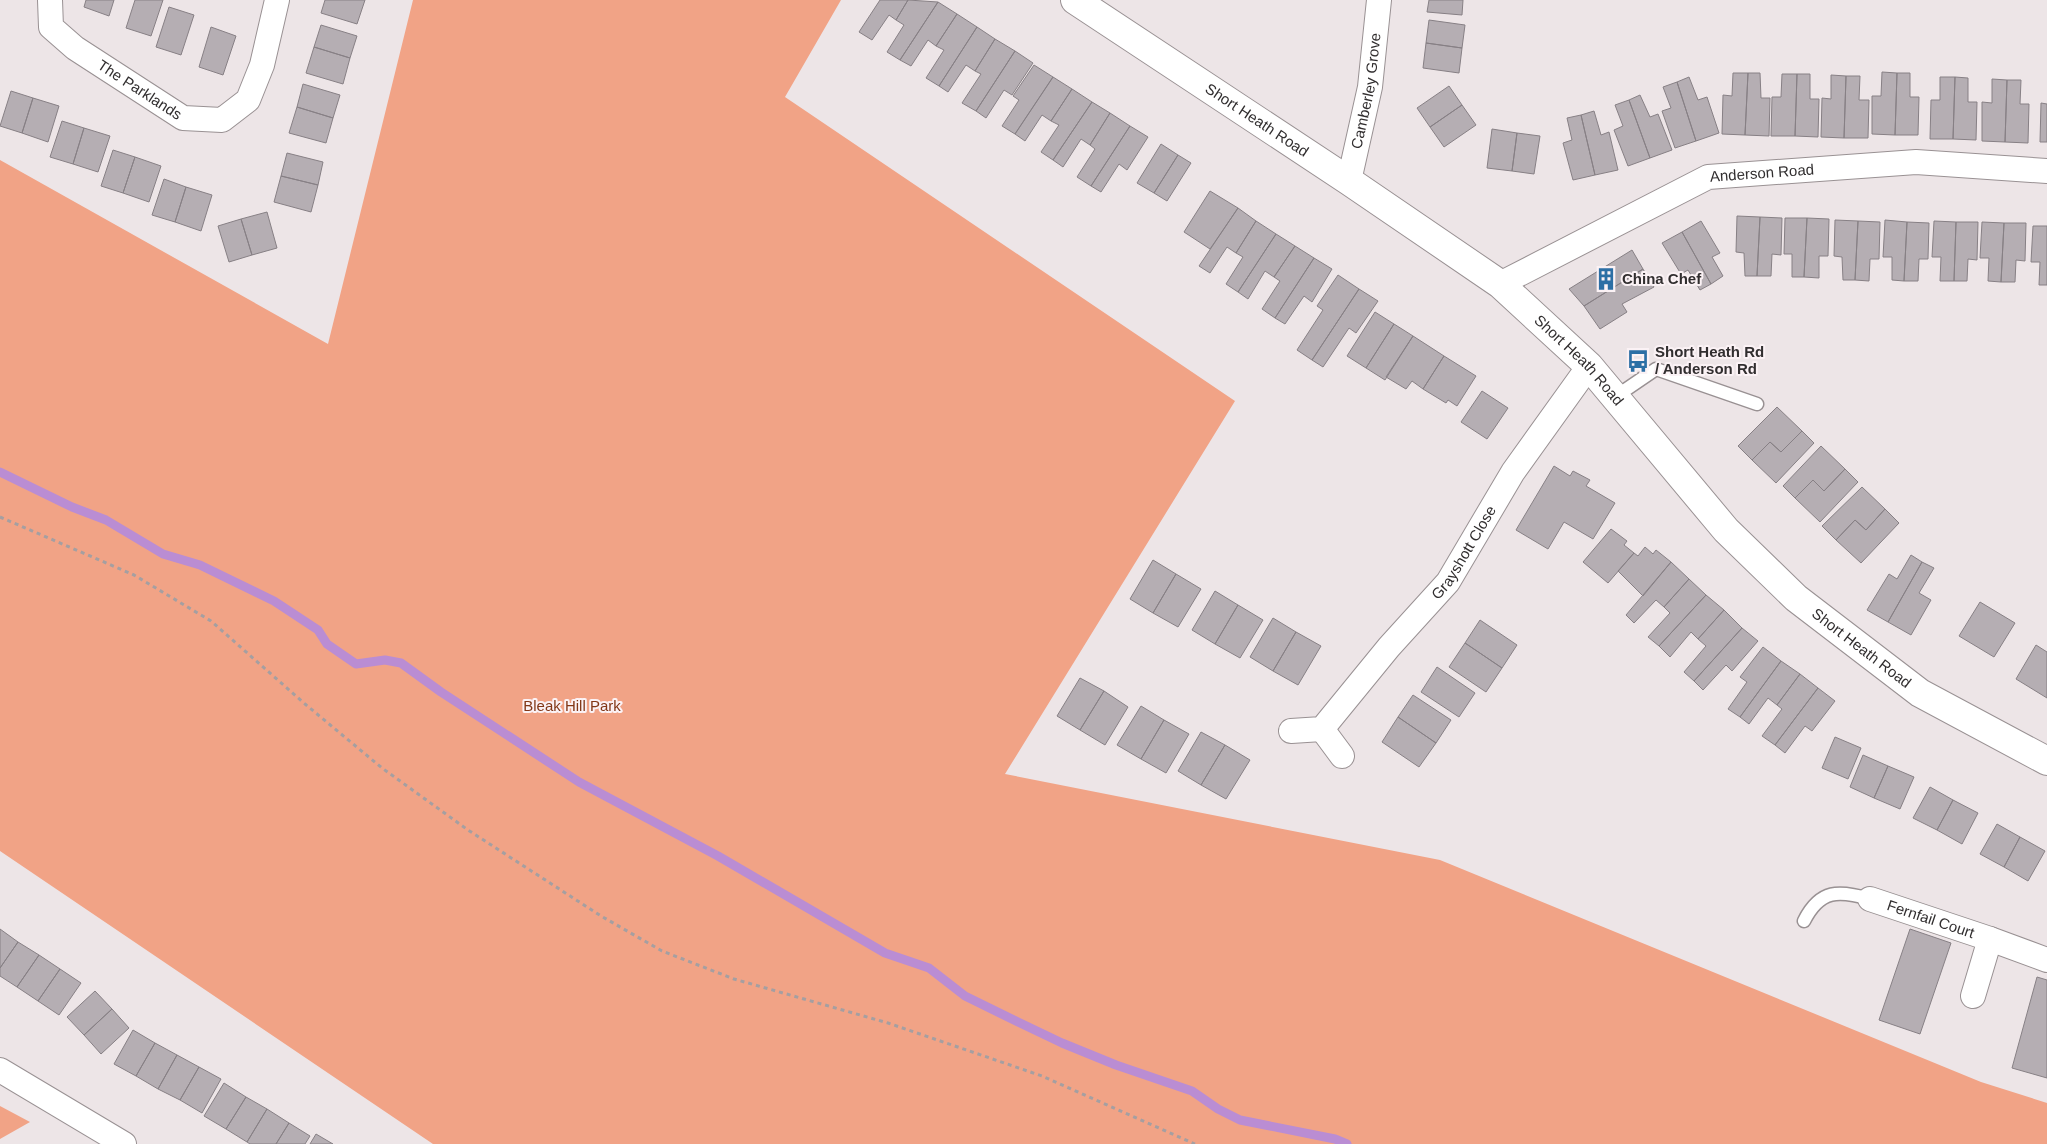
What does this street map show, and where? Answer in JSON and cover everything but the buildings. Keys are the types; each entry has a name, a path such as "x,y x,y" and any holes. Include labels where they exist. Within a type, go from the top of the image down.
{"street":[{"name":"The Parklands","path":"50,0 51,27 75,48 183,118 222,120 248,100 262,65 278,0"},
{"name":"Short Heath Road","path":"1075,0 1349,181 1500,284 1589,366 1726,530 1796,598 1920,694 2047,761"},
{"name":"Camberley Grove","path":"1349,181 1370,87 1379,0"},
{"name":"Anderson Road","path":"1500,284 1708,177 1916,162 2047,171"},
{"name":"Grayshott Close","path":"1322,729 1389,647 1448,582 1513,472 1589,366"},
{"path":"1291,731 1322,729 1342,756"},
{"name":"Fernfail Court","path":"1870,899 2047,960"},
{"name":"Fernfail Court","path":"1973,996 1990,939"},
{"path":"0,1070 124,1144"}],"lane":[{"path":"1614,396 1656,369 1757,404"},
{"path":"1804,920 1812,906 1820,898 1832,894 1870,899"}],"path":[{"path":"0,517 134,575 211,621 375,762 460,825 601,916 662,951 734,979 888,1023 1042,1076 1194,1144"}],"green space":[{"name":"Bleak Hill Park","path":"413,0 841,0 785,97 1235,401 1005,774 1440,860 1981,1082 2047,1103 2047,1144 433,1144 0,851 0,160 328,344"},
{"path":"0,1106 30,1122 0,1139"}],"waterway":[{"path":"0,472 72,507 106,520 163,554 200,565 274,601 318,630 327,644 356,664 385,660 401,663 441,692 579,782 718,856 885,953 929,968 965,996 1062,1043 1116,1065 1192,1091 1218,1109 1240,1120 1335,1139 1347,1144"}],"place":[{"name":"China Chef","path":"1606,279"},
{"name":"Short Heath Rd / Anderson Rd","path":"1638,361"}]}
